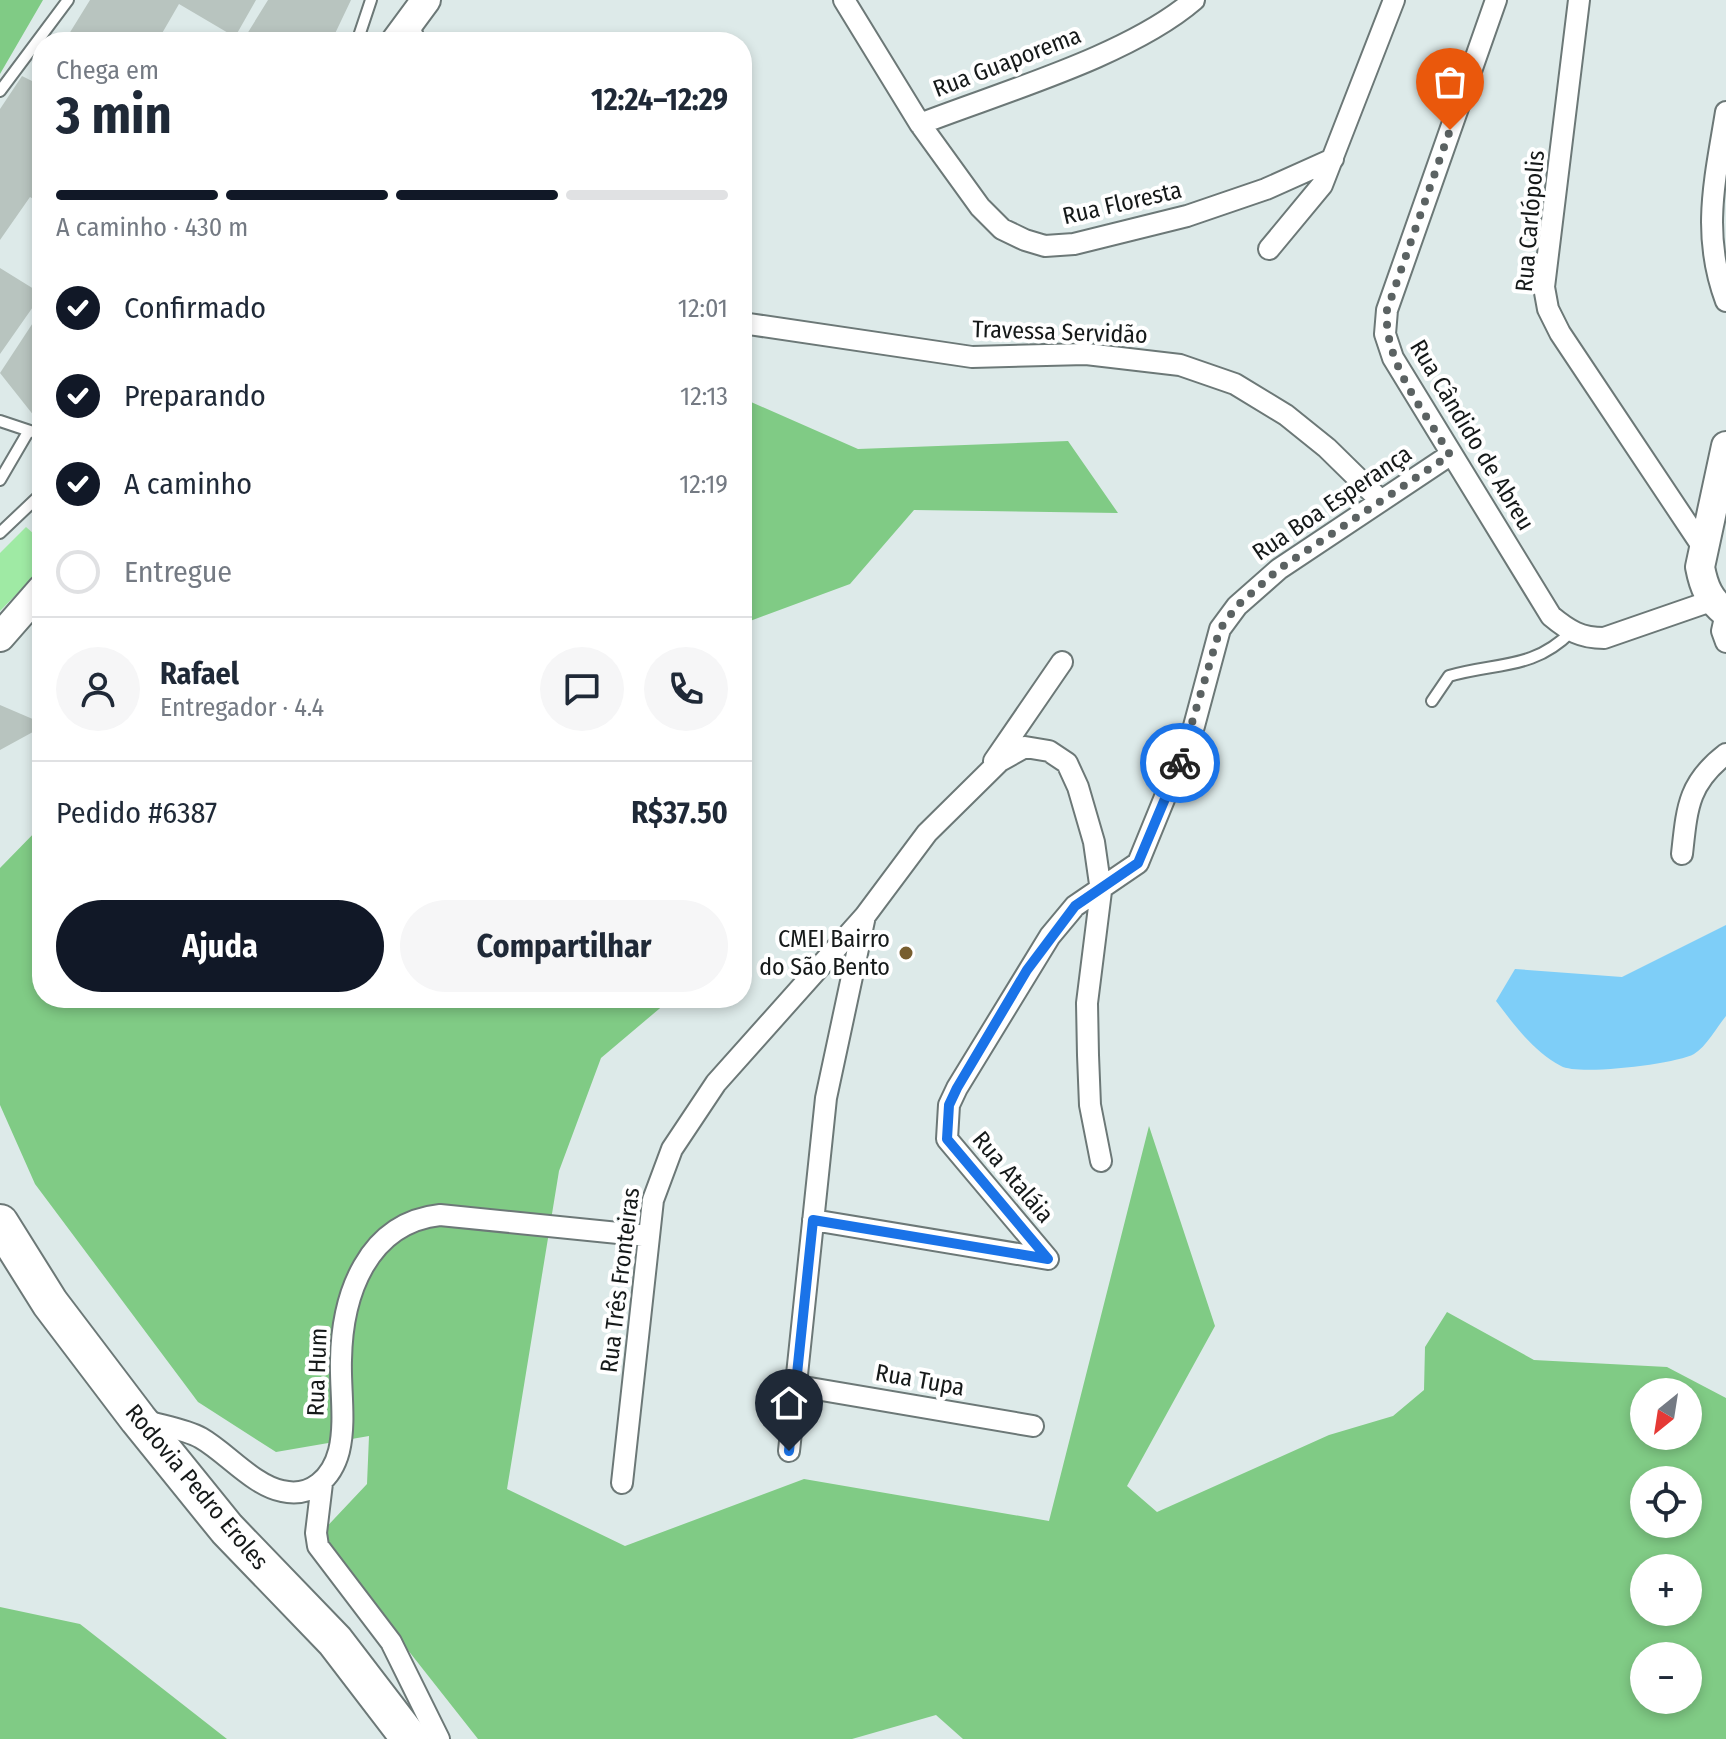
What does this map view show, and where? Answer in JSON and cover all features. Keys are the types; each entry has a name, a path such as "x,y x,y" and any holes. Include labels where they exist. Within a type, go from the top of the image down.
{"highway":[{"name":"Rodovia Pedro Eroles","path":"0,1223 50,1303 138,1419 227,1529 371,1684 410,1739"},
{"name":"Rodovia Pedro Eroles","path":"0,1266 94,1397 214,1543 337,1681 382,1739"}],"street":[{"name":"Rua Floresta","path":"844,0 920,124 980,207 1002,229 1045,246 1074,244 1187,216 1266,189 1333,159"},
{"name":"Rua Guaporema","path":"920,124 1111,49 1180,12 1194,0"},
{"path":"1269,249 1322,185 1394,0"},
{"name":"Rua Cândido de Abreu","path":"1496,0 1387,310 1385,334 1393,358 1450,455 1551,616 1571,632"},
{"name":"Rua Carlópolis","path":"1579,0 1544,287 1548,309 1560,333 1702,546"},
{"path":"1726,112 1709,221 1717,277 1726,301"},
{"name":"Travessa Servidão","path":"752,324 972,357 1086,354 1180,365 1235,384 1286,415 1327,448 1381,501"},
{"path":"1726,446 1702,546 1702,577 1719,607 1726,642"},
{"name":"Rua Boa Esperança","path":"1101,891 1138,863 1162,812 1194,726 1220,629 1237,606 1279,569 1450,455"},
{"path":"0,637 10,619 32,598"},
{"path":"1571,632 1586,638 1604,638 1719,607"},
{"path":"985,775 1062,662"},
{"name":"Rua Três Fronteiras","path":"622,1483 648,1236 660,1175 693,1113 865,916 927,833 1000,761 1025,747 1049,751 1067,763 1087,813 1101,891"},
{"path":"1682,854 1687,811 1696,783 1726,754"},
{"path":"1101,891 1087,1003 1090,1105 1101,1161"},
{"name":"Rua Ataláia","path":"813,1220 1048,1259 947,1139 949,1105 1050,936 1075,906 1101,891"},
{"name":"Rua Três Fronteiras","path":"789,1451 826,1098 865,916"},
{"name":"Rua Hum","path":"439,1739 391,1642 318,1546 316,1533 322,1483 339,1450 343,1325 354,1284 369,1255 388,1235 419,1217 440,1215 648,1236"},
{"name":"Rua Tupa","path":"798,1386 1033,1426"},
{"path":"138,1419 197,1436 280,1491 301,1493 322,1483"}],"lane":[{"path":"44,32 68,0"},
{"path":"360,32 371,0"},
{"path":"0,91 32,48"},
{"path":"0,421 32,433"},
{"path":"0,480 28,432"},
{"path":"0,533 32,503"},
{"path":"1432,701 1441,683 1449,676 1535,659 1552,651 1571,632"}],"green space":[{"path":"0,0 43,0 0,74"},
{"path":"752,402 858,449 1068,441 1118,513 914,510 850,584 752,620"},
{"path":"26,527 32,532 32,578 0,611 0,553"},
{"path":"32,835 32,1008 660,1008 601,1058 559,1171 507,1489 625,1546 804,1479 1049,1521 1149,1126 1215,1326 1127,1486 1157,1512 1329,1435 1393,1416 1424,1390 1425,1347 1447,1312 1534,1360 1667,1367 1688,1378 1630,1378 1630,1450 1702,1450 1702,1385 1726,1398 1726,1739 963,1739 936,1715 852,1739 478,1739 318,1536 367,1484 369,1436 276,1452 198,1402 35,1184 0,1105 0,868"},
{"path":"0,1607 80,1624 227,1739 0,1739"}],"water":[{"path":"1726,925 1726,1016 1703,1047 1684,1058 1606,1069 1561,1066 1533,1045 1496,1001 1515,969 1622,977"}],"building":[{"path":"90,0 256,0 238,32 227,32 179,4 163,32 70,32"},
{"path":"268,0 351,0 336,32 248,32"},
{"path":"22,76 32,81 32,198 0,240 0,109"},
{"path":"0,268 32,288 32,308 0,354"},
{"path":"32,324 32,413 0,373"},
{"path":"0,705 32,719 32,732 0,750"}],"way so far":[{"path":"1180,763 1194,726 1220,629 1237,606 1279,569 1450,455 1393,358 1385,334 1387,310 1450,130"}],"place":[{"name":"CMEI Bairro do São Bento","path":"906,953"}],"route":[{"path":"789,1451 806,1315 813,1220 1048,1259 947,1139 949,1105 1050,936 1075,906 1122,877 1138,863 1180,763"}]}
